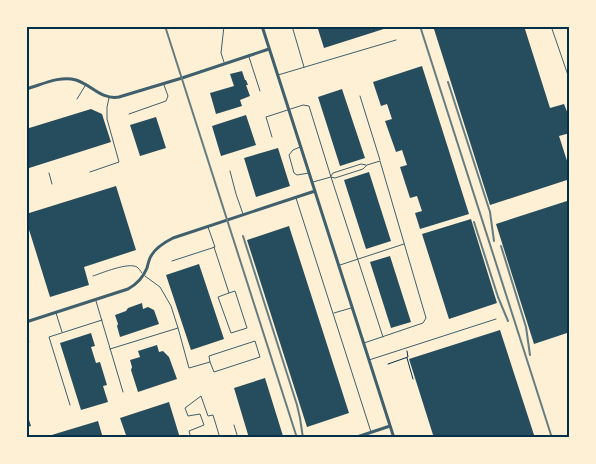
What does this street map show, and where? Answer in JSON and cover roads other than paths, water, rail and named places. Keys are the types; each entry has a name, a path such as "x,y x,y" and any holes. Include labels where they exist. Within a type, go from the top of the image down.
{"street":[{"path":"262,26 394,438"},
{"path":"26,90 59,79 69,78 78,80 103,96 119,97 269,49"},
{"path":"26,322 128,289 136,284 144,275 151,256 156,249 173,238 315,191"},
{"path":"354,438 390,426"}],"lane":[{"path":"224,26 221,53 224,64"},
{"path":"292,26 305,67"},
{"path":"551,26 570,80"},
{"path":"277,75 396,40"},
{"path":"249,56 260,91"},
{"path":"129,114 166,100 168,96 164,84"},
{"path":"77,100 86,85"},
{"path":"360,96 426,318 423,323 363,344"},
{"path":"90,172 119,162 107,119 109,97"},
{"path":"272,137 266,117 303,105 309,106 383,337"},
{"path":"300,147 293,150 289,155 294,173 297,176 309,173"},
{"path":"312,182 331,177 335,178 380,161"},
{"path":"331,177 333,173 361,164 367,165"},
{"path":"230,171 244,214"},
{"path":"48,173 52,184"},
{"path":"296,198 371,432"},
{"path":"208,226 230,293"},
{"path":"339,266 404,244"},
{"path":"172,261 214,247"},
{"path":"92,276 123,266 138,267 144,275 160,287 171,306 189,368 210,362"},
{"path":"235,291 247,328 231,333 218,297 230,293 235,291"},
{"path":"96,300 123,392"},
{"path":"333,314 352,308"},
{"path":"56,313 63,333"},
{"path":"369,360 496,319"},
{"path":"70,405 49,337 102,320"},
{"path":"110,349 178,328"},
{"path":"26,335 28,342 26,343"},
{"path":"255,341 260,358 214,372 210,362 208,356 255,341"},
{"path":"191,438 189,431 204,425 200,414 188,416 185,408 201,396 208,416 213,415 220,438"},
{"path":"234,425 238,438"}],"railway":[{"path":"165,26 297,438"},
{"path":"420,26 552,438"},
{"path":"448,82 490,212 494,241"},
{"path":"474,222 498,297 508,321"},
{"path":"243,236 297,405 303,438"},
{"path":"501,246 526,327 530,355"}]}
